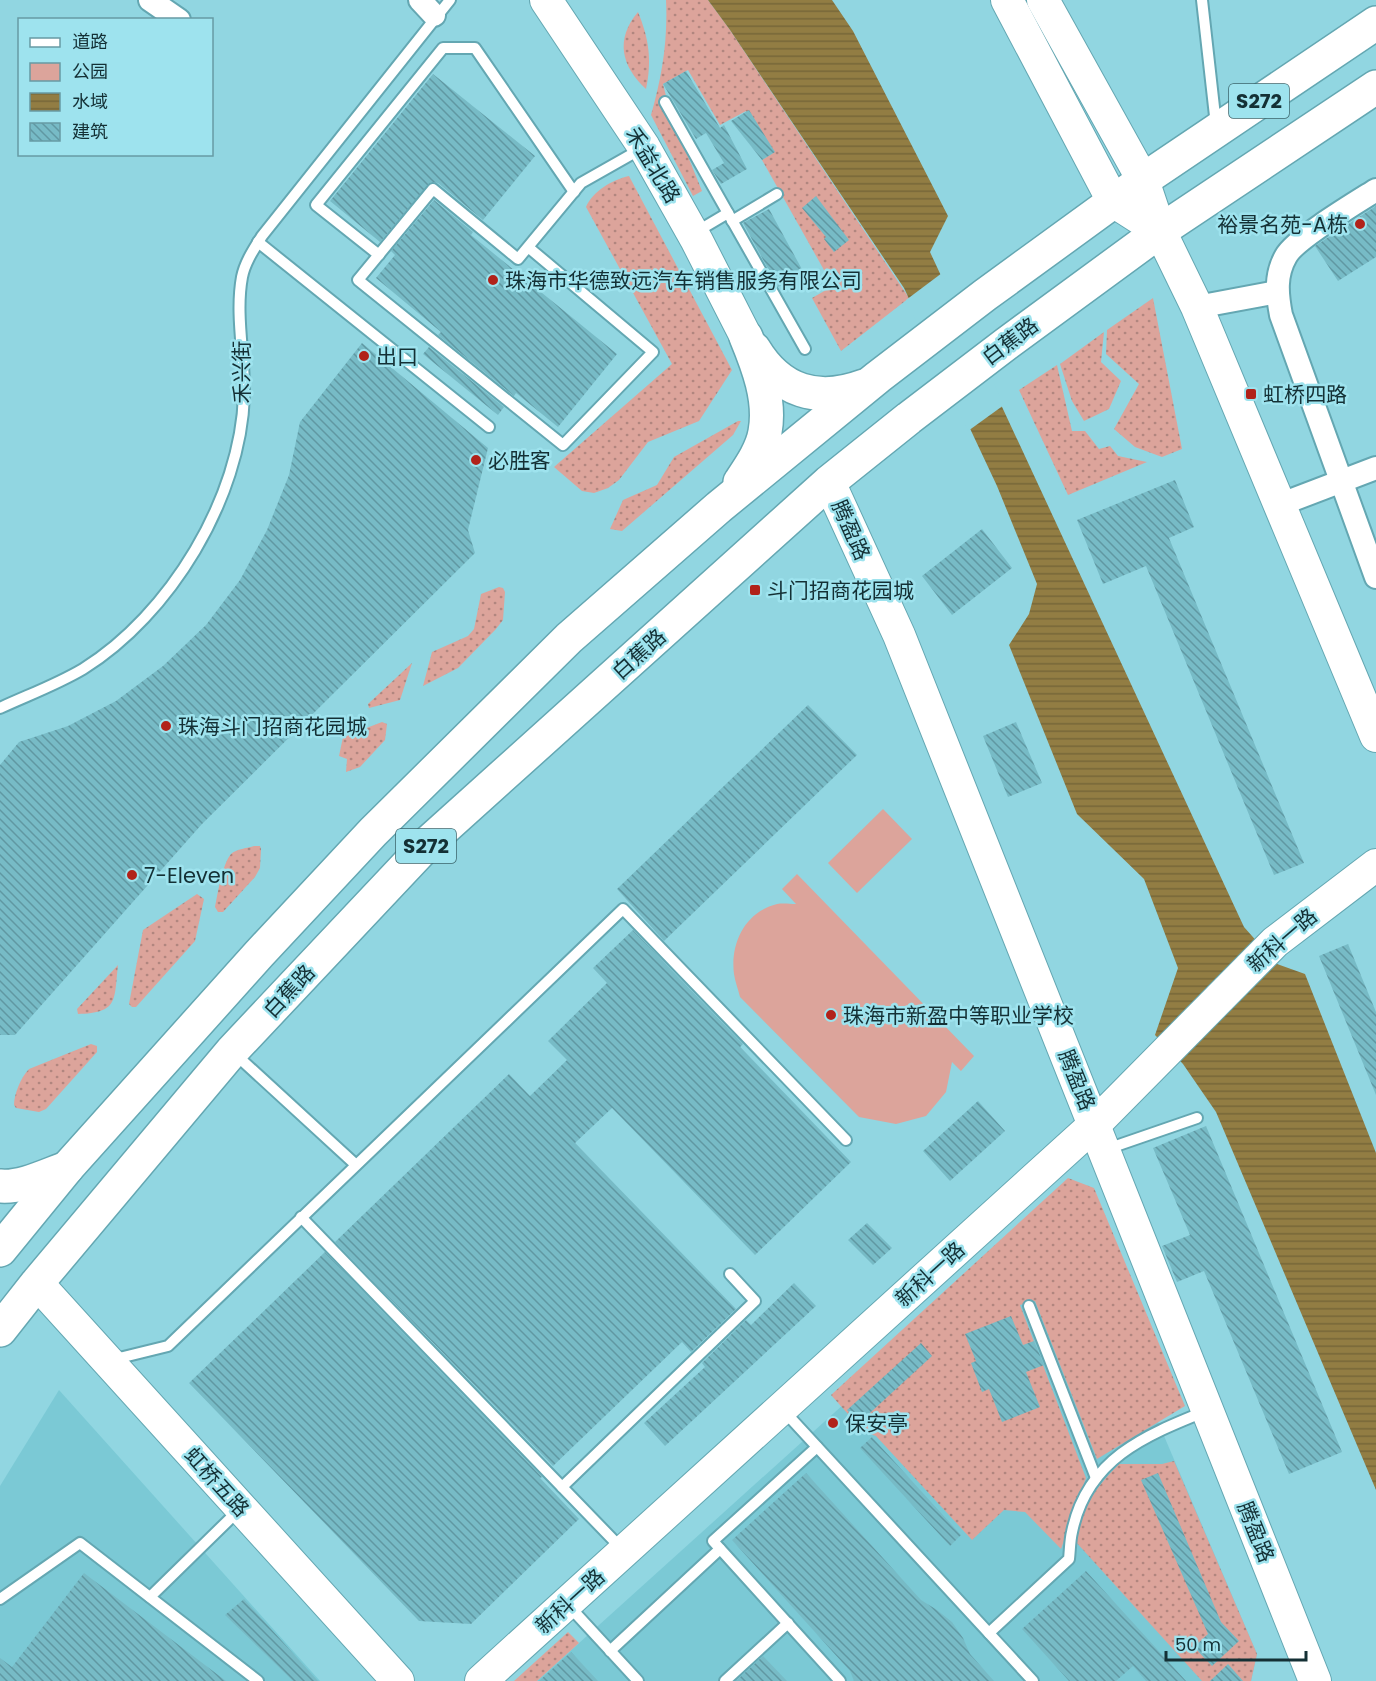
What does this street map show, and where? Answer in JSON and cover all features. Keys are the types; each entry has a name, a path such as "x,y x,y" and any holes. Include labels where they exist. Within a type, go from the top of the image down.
{"main road":[{"name":"S272","path":"1143,180 1376,23"},
{"name":"白蕉路","path":"0,1330 232,1051 429,842 830,482 909,418 1160,231 1376,87"},
{"path":"1113,201 1143,180"},
{"name":"S272","path":"0,1250 67,1168 259,954 373,832 569,638 719,507 878,377 1113,201"},
{"path":"746,337 759,358 774,374 792,387 809,393 831,395 847,392 878,377"},
{"path":"719,507 754,461 765,433 766,410 762,387 757,364 746,337"},
{"path":"0,1186 26,1182 67,1168"}],"street":[{"path":"150,0 176,18"},
{"name":"禾益北路","path":"546,0 644,147 693,234 746,337"},
{"path":"1007,0 1113,201 1160,231"},
{"path":"1043,0 1143,180 1160,231 1197,307 1376,736"},
{"path":"1376,190 1303,239 1286,254 1279,274 1277,292 1281,315 1376,577"},
{"path":"1197,307 1277,292"},
{"path":"1279,505 1376,468"},
{"name":"腾盈路","path":"830,482 899,635 1315,1681"},
{"name":"新科一路","path":"481,1681 782,1409 1100,1137 1153,1065 1275,942 1376,865"},
{"name":"虹桥五路","path":"37,1283 398,1681"}],"lane":[{"path":"1202,0 1216,129"},
{"name":"禾兴街","path":"0,708 51,686 84,668 116,645 170,588 198,545 213,518 238,438 244,398 240,297 243,275 250,254 434,5"},
{"path":"379,255 316,205 443,48 475,48 574,192"},
{"path":"665,102 805,349"},
{"path":"528,247 652,352 563,445 358,279 433,189 518,259 581,183 644,147"},
{"path":"693,234 777,194"},
{"path":"258,242 489,427"},
{"path":"108,1361 168,1346 622,909 846,1140"},
{"path":"232,1051 355,1164"},
{"path":"1100,1137 1197,1118"},
{"path":"302,1216 625,1552"},
{"path":"562,1487 755,1301 730,1274"},
{"path":"1029,1306 1096,1478"},
{"path":"782,1409 1033,1681"},
{"path":"989,1633 1070,1559 1072,1532 1082,1503 1096,1478 1114,1457 1138,1441 1208,1410"},
{"path":"817,1447 713,1541 840,1681"},
{"path":"150,1597 241,1508"},
{"path":"0,1599 81,1543 258,1681"},
{"path":"610,1651 720,1549"},
{"path":"567,1604 638,1681"},
{"path":"724,1681 788,1623"}],"shaded area":[{"path":"1040,1227 1080,1239 1257,1654 1251,1681 537,1681"},
{"path":"59,1390 320,1681 0,1681 0,1486"}],"green space":[{"path":"666,0 708,0 909,298 841,351 812,298 833,286 762,160 773,153 746,111 720,125 688,70 663,84 670,112 702,191 693,196 651,115 663,58"},
{"path":"638,12 645,31 648,50 649,69 646,89 631,71 624,52 626,32"},
{"path":"629,176 732,370 699,421 648,442 619,480 608,488 594,493 582,491 554,467 672,364 586,207 593,196 604,187"},
{"path":"1153,298 1182,449 1162,457 1135,447 1114,429 1139,384 1106,354 1107,330"},
{"path":"1104,332 1101,362 1121,381 1109,409 1084,421 1072,401 1060,364"},
{"path":"1057,365 1072,431 1085,431 1099,449 1110,446 1118,456 1147,462 1068,495 1019,390"},
{"path":"741,421 733,435 622,531 610,529 623,500 657,485 674,457"},
{"path":"499,587 505,592 503,620 458,668 423,686 432,652 468,636 474,629 481,594"},
{"path":"412,663 400,700 369,708 368,704"},
{"path":"382,722 387,724 385,740 360,767 346,772 347,759 339,756 343,737"},
{"path":"883,809 912,839 857,893 828,863"},
{"path":"260,846 261,849 260,868 255,877 223,912 218,912 215,907 228,859 236,851"},
{"path":"797,874 974,1056 961,1071 952,1062 946,1092 926,1116 896,1124 859,1117 740,997 734,977 733,962 737,940 748,921 756,914 777,904 796,904 782,889"},
{"path":"197,894 204,899 195,941 136,1007 132,1007 129,1004 143,930"},
{"path":"118,965 114,996 108,1007 101,1011 78,1014 77,1009"},
{"path":"91,1044 97,1046 97,1052 46,1109 39,1112 16,1108 14,1101 17,1091 23,1076 29,1069"},
{"path":"1068,1178 1094,1188 1185,1406 1097,1459 1035,1301 1020,1305 1086,1478 1061,1549 1025,1512 1004,1510 972,1540 876,1436 863,1431 831,1395"},
{"path":"1174,1461 1257,1654 1251,1681 1202,1681 1075,1541 1081,1518 1091,1499 1103,1481 1119,1464 1162,1464"},
{"path":"568,1632 579,1643 537,1681 514,1681"}],"water":[{"path":"708,0 832,0 853,31 948,216 930,252 1244,927 1277,964 1305,974 1376,1153 1376,1490 1216,1112 1183,1064 1155,1035 1178,968 1144,879 1077,814 1009,645 1029,614 1037,584 997,486 904,288"}],"pier":[{"path":"942,273 1004,405 968,431 906,300"}],"building":[{"path":"686,71 720,128 724,125 747,169 721,184 712,170 724,163 706,133 696,139 663,84"},
{"path":"433,74 535,156 483,220 438,183 431,182 380,242 330,201"},
{"path":"749,110 775,152 762,160 731,121"},
{"path":"816,196 849,240 834,252 824,239 826,237 802,208"},
{"path":"434,200 473,232 471,235 617,354 558,427 516,393 514,396 438,335 441,332 376,278 395,255 391,251"},
{"name":"裕景名苑-A栋","path":"1376,206 1376,257 1338,281 1315,246"},
{"path":"769,209 804,273 778,287 743,223"},
{"path":"362,343 488,448 468,530 475,553 202,824 15,1035 0,1035 0,765 19,742 68,726 116,701 163,666 206,625 240,580 267,530 289,475 300,422"},
{"path":"429,347 504,407 498,415 423,354"},
{"path":"1175,480 1194,527 1169,538 1304,863 1274,875 1146,566 1103,584 1077,520"},
{"path":"982,529 1012,568 952,615 922,576"},
{"path":"808,705 857,755 664,941 617,889"},
{"path":"1016,722 1042,783 1008,797 983,736"},
{"path":"633,930 743,1044 740,1047 851,1162 755,1255 612,1108 575,1143 736,1309 691,1352 682,1342 553,1466 335,1242 509,1074 530,1096 567,1060 548,1041 607,983 593,968"},
{"path":"1348,944 1376,1012 1376,1095 1319,956"},
{"path":"978,1101 1005,1131 950,1181 923,1151"},
{"path":"1206,1126 1342,1452 1289,1474 1204,1271 1177,1282 1162,1246 1190,1235 1153,1148"},
{"path":"867,1223 892,1248 873,1265 848,1240"},
{"path":"325,1252 542,1477 540,1478 579,1519 471,1624 419,1621 189,1383"},
{"path":"794,1283 816,1306 665,1446 644,1423 705,1367 702,1363 746,1320 751,1325"},
{"path":"1011,1316 1023,1345 1034,1341 1044,1365 1026,1372 1040,1407 1002,1422 989,1389 982,1392 971,1363 976,1361 965,1334"},
{"path":"921,1343 932,1356 859,1423 847,1410"},
{"path":"872,1437 961,1535 950,1546 860,1448"},
{"path":"806,1473 921,1600 952,1622 970,1654 994,1681 854,1681 850,1671 732,1540"},
{"path":"1158,1473 1221,1622 1239,1641 1212,1666 1194,1647 1208,1634 1141,1480"},
{"path":"1086,1571 1186,1681 1146,1681 1133,1666 1116,1681 1069,1681 1022,1629"},
{"path":"84,1573 226,1681 0,1681 0,1658 12,1667"},
{"path":"244,1599 318,1681 293,1681 225,1615"},
{"path":"571,1652 598,1681 539,1681"},
{"path":"763,1656 787,1681 736,1681"},
{"path":"1228,1664 1243,1681 1210,1681"}],"place":[{"name":"裕景名苑-A栋","path":"1360,224"},
{"name":"珠海市华德致远汽车销售服务有限公司","path":"493,280"},
{"name":"出口","path":"364,356"},
{"name":"虹桥四路","path":"1251,394"},
{"name":"必胜客","path":"476,460"},
{"name":"斗门招商花园城","path":"755,590"},
{"name":"珠海斗门招商花园城","path":"166,726"},
{"name":"7-Eleven","path":"132,875"},
{"name":"珠海市新盈中等职业学校","path":"831,1015"},
{"name":"保安亭","path":"833,1423"}]}
